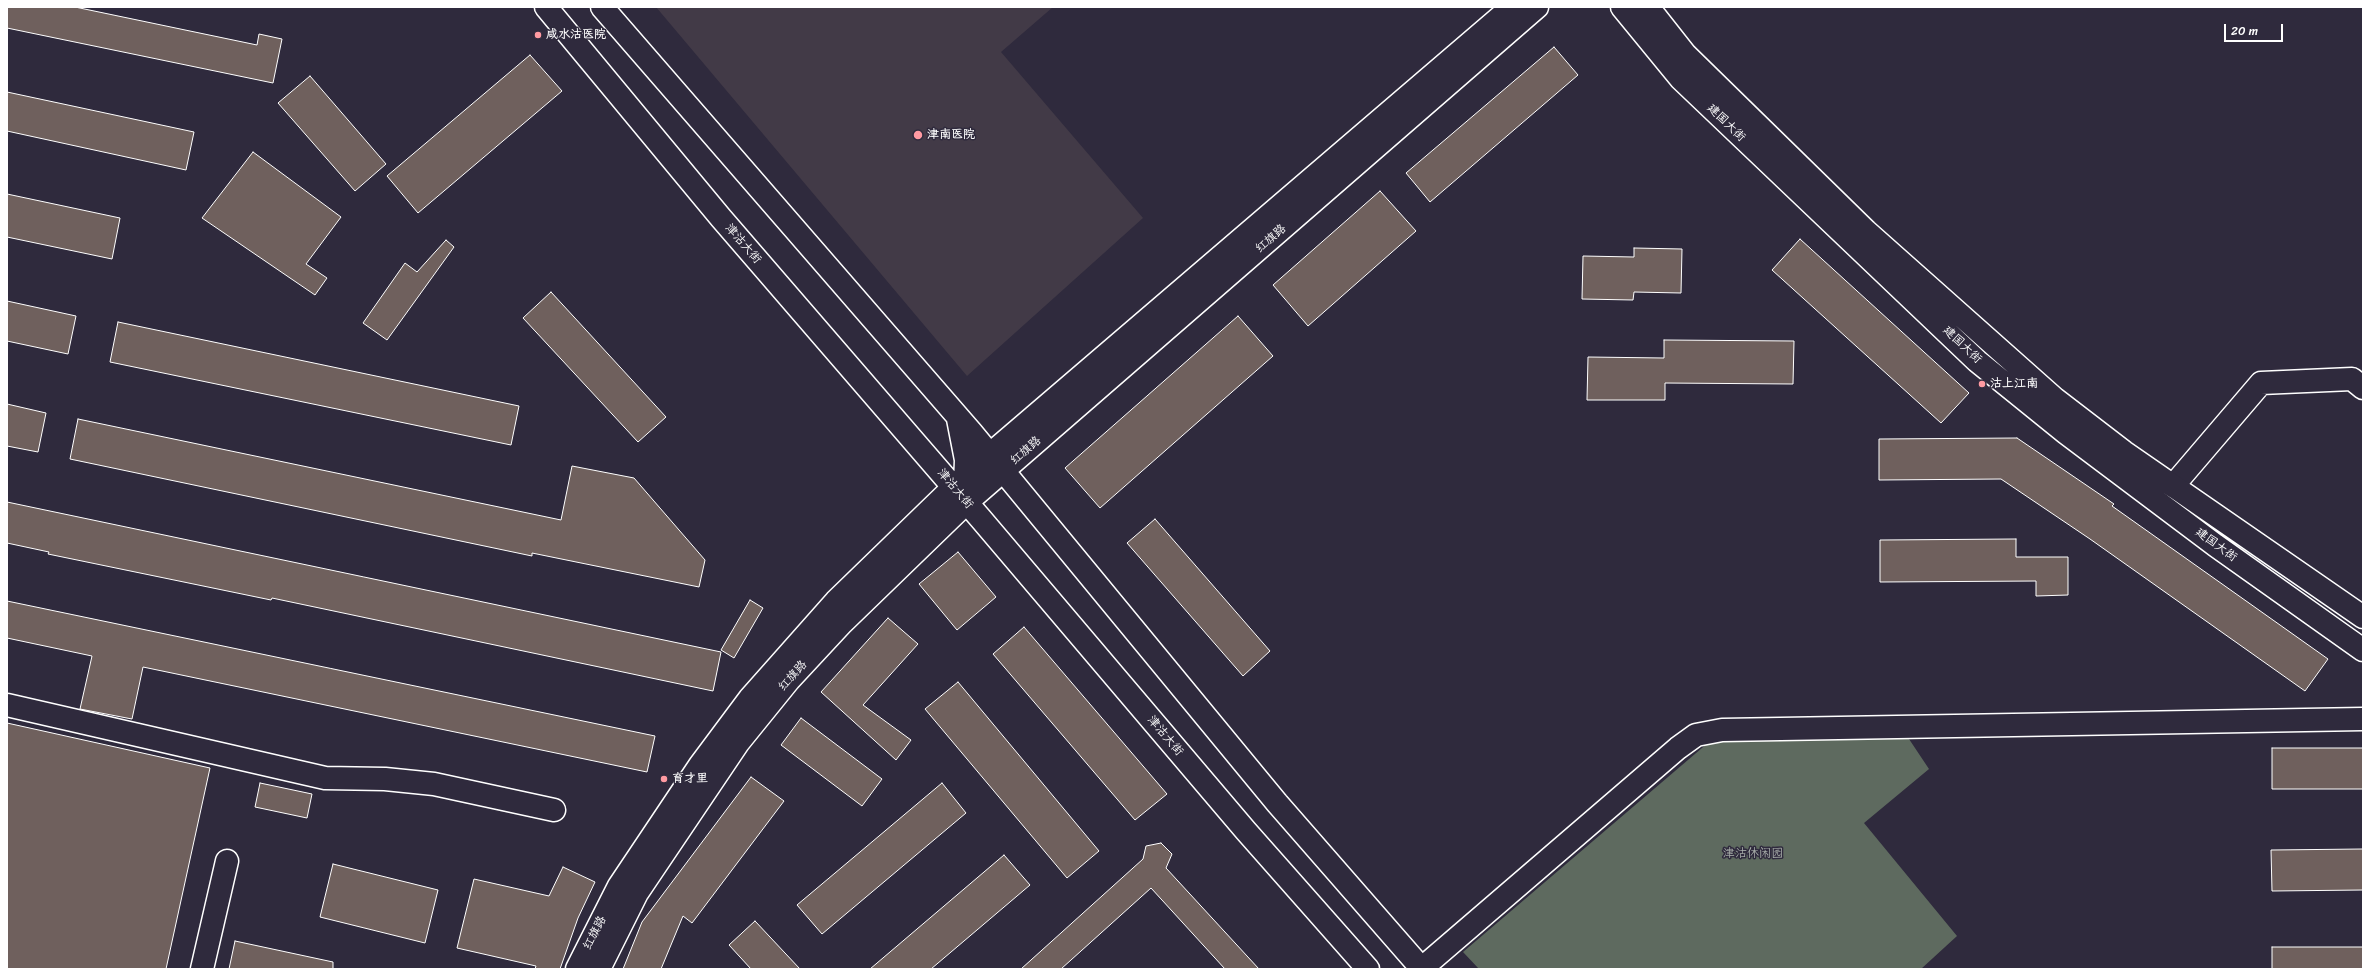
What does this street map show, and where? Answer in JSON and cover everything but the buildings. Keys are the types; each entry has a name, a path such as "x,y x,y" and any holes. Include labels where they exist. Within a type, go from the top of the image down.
{"main road":[{"name":"津沽大街","path":"546,7 721,218 919,446 962,490 1246,831 1368,969"},
{"path":"602,7 957,416 1277,803 1422,969 1672,753 1696,735 1722,730 2363,719"},
{"name":"红旗路","path":"962,490 996,463 1512,7"},
{"name":"红旗路","path":"599,969 637,893 738,743 788,680 842,624 928,524 962,490 1537,7"},
{"name":"建国大街","path":"1622,7 1681,79 1977,360 2066,433 2215,545 2363,650"},
{"name":"建国大街","path":"1648,7 1685,54 1866,231 2055,399 2124,452 2363,617"},
{"path":"2173,486 2261,383 2352,379 2363,388"},
{"path":"957,416 964,445 962,490"},
{"path":"919,446 930,469 934,486 928,524"},
{"name":"红旗路","path":"577,969 619,886 658,826 750,698 831,607 928,524"},
{"path":"7,705 325,778 385,779 434,784 554,810"},
{"path":"202,969 227,861"}],"shaded area":[{"name":"津南医院","path":"656,7 1053,7 1001,52 1143,218 967,376"}],"green space":[{"name":"津沽休闲园","path":"1907,736 1929,769 1864,823 1957,936 1921,969 1479,969 1463,952 1709,742 1726,738"}],"place":[{"name":"咸水沽医院","path":"538,35"},
{"name":"津南医院","path":"918,135"},
{"name":"沽上江南","path":"1982,384"},
{"name":"育才里","path":"664,779"}]}
